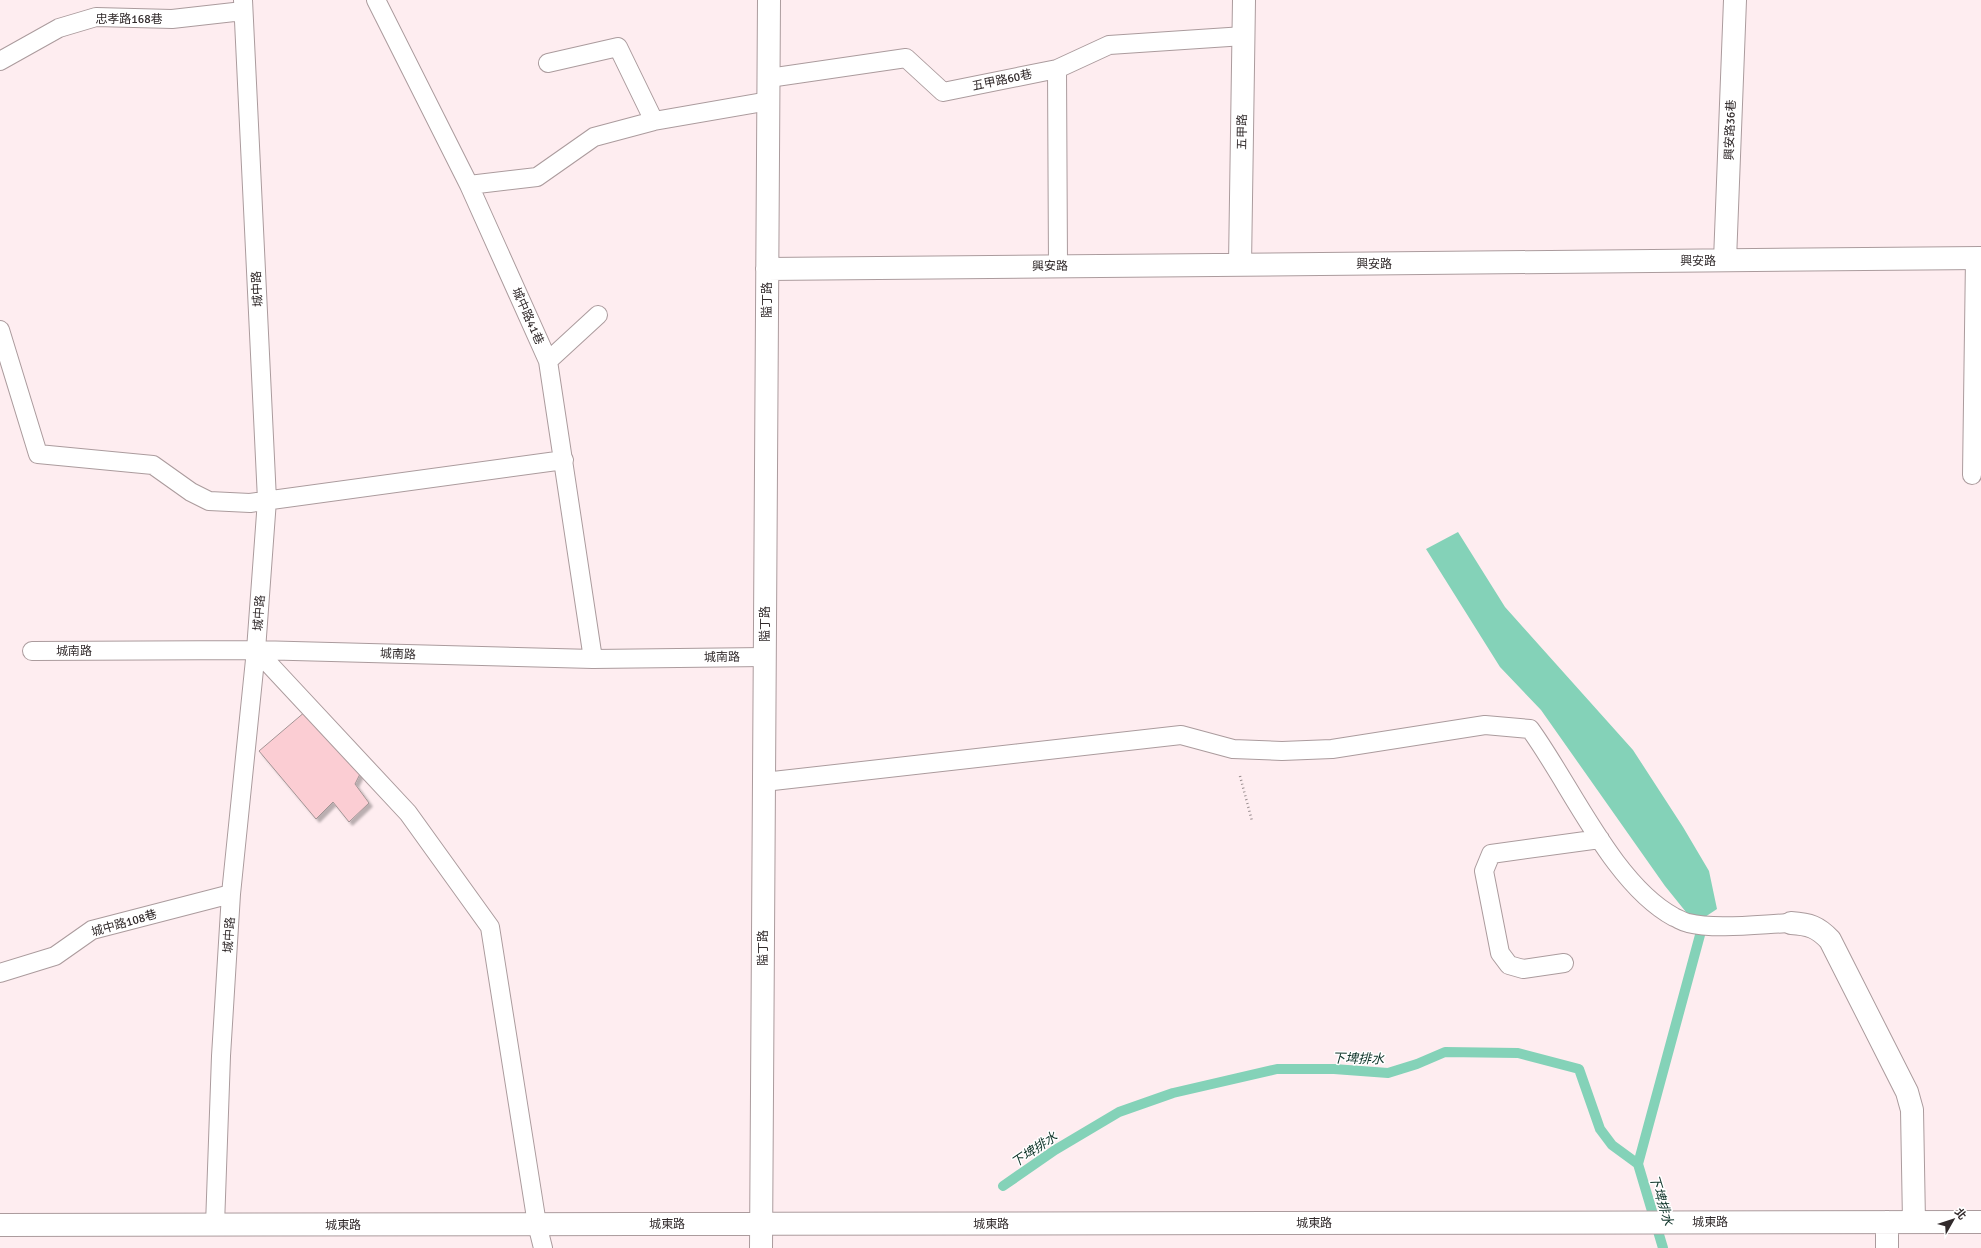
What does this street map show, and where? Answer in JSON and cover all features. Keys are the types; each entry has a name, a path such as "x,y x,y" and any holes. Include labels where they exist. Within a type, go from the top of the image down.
{"street":[{"name":"隘丁路","path":"762,1248 769,0"},
{"name":"五甲路","path":"1240,265 1244,0"},
{"name":"興安路36巷","path":"1725,260 1735,0"},
{"name":"興安路","path":"768,269 1978,258"},
{"path":"1791,923 1809,924 1820,929 1830,940 1907,1092 1912,1110 1914,1222"},
{"path":"1887,1222 1887,1248"},
{"name":"城東路","path":"0,1225 1981,1222"}],"lane":[{"name":"城中路41巷","path":"376,0 469,185 548,361 593,659"},
{"name":"忠孝路168巷","path":"0,61 59,28 96,17 172,19 243,6"},
{"name":"城中路","path":"215,1225 221,1056 231,894 256,650 267,500 243,6"},
{"name":"五甲路60巷","path":"769,78 906,58 943,92 1057,69 1109,45 1244,36"},
{"path":"548,63 618,47 654,121"},
{"path":"1057,69 1058,266"},
{"path":"469,185 537,177 594,137 654,121 769,101"},
{"path":"1972,475 1978,258"},
{"path":"548,361 598,315"},
{"path":"0,330 38,454 153,465 191,492 209,501 250,503 564,460"},
{"path":"256,650 408,813 490,927 537,1224 543,1248"},
{"name":"城南路","path":"32,651 256,650 593,659 765,657"},
{"path":"764,782 1181,735 1233,749 1282,751 1332,749 1485,725 1530,729 1545,750 1600,839 1641,892 1666,912 1687,923 1710,926 1791,923"},
{"path":"1564,963 1522,969 1509,965 1500,953 1484,871 1491,854 1600,839"},
{"name":"城中路108巷","path":"0,974 55,956 92,930 231,894"}],"path":[{"path":"1233,749 1252,821"}],"shaded area":[{"path":"1458,532 1505,607 1633,750 1683,827 1709,871 1717,909 1705,917 1690,917 1665,886 1541,710 1500,667 1426,549"}],"building":[{"path":"306,711 360,774 355,784 369,803 349,822 333,802 316,819 259,751"}],"waterway":[{"path":"1638,1164 1700,935"},
{"name":"下埤排水","path":"1003,1186 1055,1150 1119,1112 1173,1093 1277,1069 1334,1069 1388,1073 1417,1064 1445,1052 1518,1053 1579,1069 1600,1129 1612,1145 1638,1164 1663,1248"}]}
